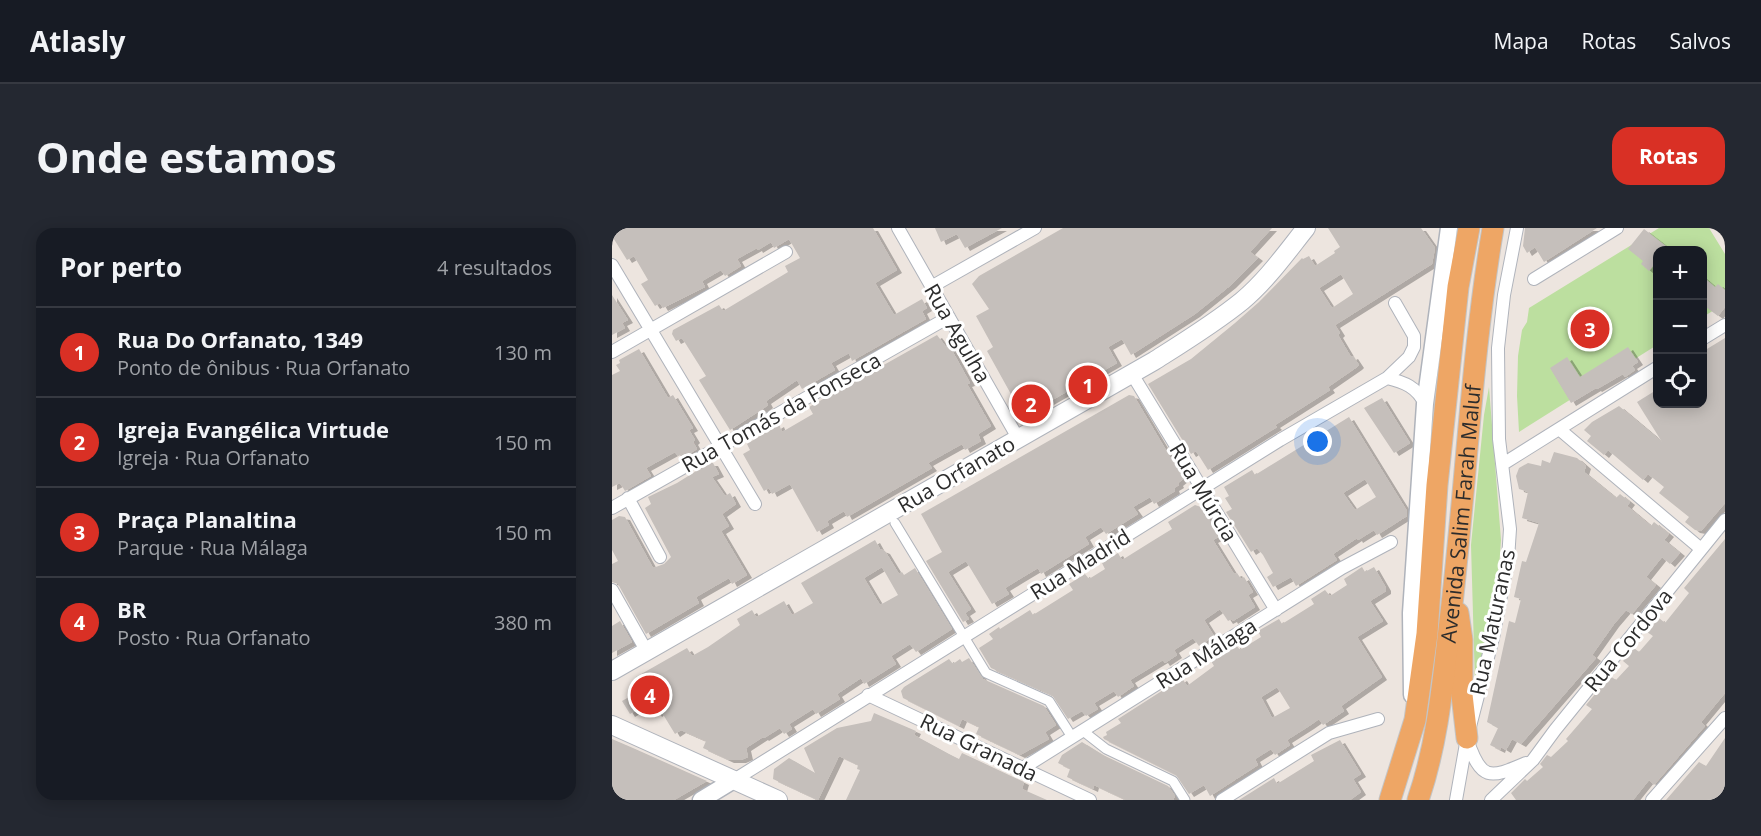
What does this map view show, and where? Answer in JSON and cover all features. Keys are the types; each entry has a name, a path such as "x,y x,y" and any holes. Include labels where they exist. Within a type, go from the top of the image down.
{"highway":[{"name":"Avenida Salim Farah Maluf","path":"1390,800 1415,720 1427,633 1437,485 1458,287 1469,228"},
{"name":"Avenida Salim Farah Maluf","path":"1418,800 1432,753 1453,595 1474,375 1493,228"},
{"path":"1453,595 1462,640 1462,695 1467,738"}],"main road":[{"name":"Rua Orfanato","path":"612,671 1132,374 1202,330 1242,300 1275,268 1306,228"},
{"path":"612,724 778,800"}],"street":[{"name":"Rua Agulha","path":"898,228 1018,438"},
{"path":"932,287 1035,228"},
{"path":"1425,404 1449,228"},
{"name":"Rua Maturanas","path":"1456,800 1467,738 1493,638 1508,559 1510,529 1499,439 1498,348 1504,295 1517,228"},
{"path":"1534,279 1617,228"},
{"path":"612,352 786,252"},
{"path":"612,265 754,504"},
{"path":"1387,378 1409,357 1414,347 1414,336 1395,303"},
{"name":"Rua Tomás da Fonseca","path":"612,507 949,317"},
{"path":"1707,336 1725,325"},
{"path":"1503,464 1653,370"},
{"name":"Rua Múrcia","path":"1132,374 1275,609"},
{"path":"1387,378 1406,383 1421,396 1425,404"},
{"name":"Rua Madrid","path":"734,780 868,694 1202,488 1387,378"},
{"name":"Avenida Salim Farah Maluf","path":"1415,720 1411,687 1411,613 1425,404"},
{"path":"1559,429 1701,549"},
{"path":"628,498 660,557"},
{"name":"Rua Cordova","path":"1491,800 1533,760 1725,520"},
{"path":"895,524 986,673 1049,701 1077,734 1173,781 1185,800"},
{"name":"Rua Málaga","path":"1023,768 1275,609 1342,568 1391,542"},
{"path":"612,590 647,652"},
{"name":"Rua Granada","path":"868,694 1090,800"},
{"path":"1652,800 1725,718"},
{"path":"1222,800 1329,733 1378,719"},
{"path":"1467,738 1478,766 1485,771 1500,774 1533,760"},
{"path":"700,800 734,780"}],"green space":[{"path":"1659,228 1709,228 1725,254 1725,303 1707,314 1707,246 1653,246 1653,348 1519,432 1518,356 1522,330 1527,322 1529,308"},
{"path":"1489,387 1501,540 1499,568 1488,634 1475,684 1471,545"}],"building":[{"path":"612,228 873,228 897,270 875,283 894,315 922,299 927,308 922,311 926,319 852,361 849,353 831,363 835,370 802,389 797,380 766,401 768,405 764,408 730,430 699,380 706,376 682,338 676,341 672,334 673,330 719,305 723,311 788,272 785,266 800,258 789,239 774,248 771,242 758,250 757,248 737,259 741,266 725,276 721,270 702,281 705,287 663,308 660,303 655,306 641,284 648,280 634,256 627,260 612,236"},
{"path":"935,228 1002,228 965,248 957,234 941,242"},
{"path":"1063,228 1272,228 1250,252 1258,258 1231,285 1195,314 1131,355 1122,339 1108,347 1117,363 1026,415 1022,414 987,351 993,347 976,316 989,309 972,284 979,276"},
{"path":"1328,228 1421,228 1435,248 1432,264 1335,325 1351,357 1353,356 1359,365 1357,367 1328,387 1330,390 1275,425 1277,427 1208,470 1196,451 1191,454 1148,384 1191,359 1235,323 1302,258 1309,256 1315,266 1340,247","holes":["1341,274 1353,294 1332,308 1319,288"]},
{"path":"1525,228 1597,228 1544,262 1535,247 1527,253 1523,246"},
{"path":"1644,229 1666,246 1653,246 1653,266 1649,271 1641,264 1643,261 1628,249"},
{"path":"1707,280 1715,287 1718,284 1725,290 1725,307 1718,316 1707,308"},
{"path":"612,295 628,320 622,323 625,328 612,335"},
{"path":"937,335 946,347 949,345 970,383 967,384 991,426 978,434 981,441 965,450 962,444 928,463 932,468 847,517 844,511 827,521 829,525 817,532 790,484 772,494 769,488 764,491 743,454 750,450 747,444 779,424 782,432 813,414 809,407"},
{"path":"1725,338 1725,503 1701,531 1695,530 1685,522 1689,517 1659,493 1664,487 1648,474 1643,480 1608,450 1604,455 1587,441 1591,436 1584,430 1592,422 1619,406 1662,442 1637,402 1653,392 1653,408 1707,408 1707,349"},
{"path":"1628,347 1638,362 1632,366 1635,370 1625,377 1623,374 1571,403 1550,368 1567,357 1580,377"},
{"path":"639,349 668,398 673,395 693,428 689,430 697,449 689,454 687,452 678,456 675,452 646,468 651,476 625,491 620,483 612,487 612,375 620,371 616,365 620,363 619,360"},
{"path":"1129,395 1134,396 1183,479 1174,488 1175,491 1154,504 1150,497 1133,507 1138,514 1106,534 1101,527 1085,537 1089,544 1041,574 1038,568 1005,588 1009,594 992,604 966,561 948,572 971,609 965,613 969,619 963,622 926,561 942,552 921,514"},
{"path":"1382,398 1410,443 1394,453 1364,408"},
{"path":"1349,417 1407,511 1407,516 1377,535 1374,530 1358,540 1357,538 1333,554 1337,560 1296,586 1291,577 1273,587 1267,577 1273,573 1263,555 1257,548 1251,552 1226,512 1232,509 1225,498 1229,496 1224,487 1252,470 1255,475","holes":["1365,479 1376,497 1355,510 1343,493"]},
{"path":"1554,452 1577,458 1586,466 1584,472 1616,498 1620,494 1630,502 1627,506 1651,526 1654,522 1669,534 1664,540 1680,553 1670,564 1662,557 1646,577 1656,585 1632,614 1626,610 1614,624 1592,655 1596,658 1521,744 1512,739 1506,750 1501,747 1500,750 1490,745 1498,728 1487,722 1509,621 1515,623 1521,599 1514,597 1522,561 1526,562 1539,523 1522,518 1528,492 1519,489 1516,476 1519,468 1528,463 1541,466 1542,460 1550,463"},
{"path":"709,463 713,463 719,474 712,477 725,496 730,493 736,504 722,514 729,526 721,531 747,575 732,584 729,578 696,597 699,603 646,634 618,584 612,582 612,564 618,561 612,550 612,520 619,516 625,517 653,568 664,564 671,557 645,508 651,504 648,497 677,483"},
{"path":"1195,505 1201,507 1220,536 1213,540 1234,574 1237,573 1241,579 1244,577 1253,592 1248,595 1255,607 1233,621 1232,619 1228,621 1220,609 1204,620 1214,636 1199,646 1193,638 1174,650 1177,655 1165,663 1163,660 1130,680 1134,686 1118,697 1114,691 1094,703 1098,709 1086,716 1082,711 1068,719 1052,695 991,668 979,648 993,639 989,634 1030,610 1033,615 1073,590 1069,584 1085,574 1089,579 1105,569 1102,563 1118,553 1122,560 1172,529 1168,522"},
{"path":"1725,539 1725,693 1701,722 1705,726 1654,785 1649,780 1633,800 1516,800 1511,793 1525,779 1527,781 1543,767 1540,764 1547,755 1551,757 1568,741 1566,739 1592,709 1586,705 1610,676 1616,680 1629,666 1623,661 1634,648 1639,652 1653,636 1647,632 1659,618 1665,623 1689,593 1684,588"},
{"path":"875,540 880,549 885,551 899,574 902,572 904,575 915,568 952,629 916,652 910,644 891,656 896,664 864,684 861,678 837,694 840,699 816,714 813,709 789,724 792,729 784,734 780,728 763,737 746,748 748,757 741,760 729,760 703,748 706,741 681,730 675,734 661,711 657,714 650,702 630,714 622,701 643,689 636,677 687,648 692,656 708,647 740,625 737,619 752,610 756,617 784,601 792,615 813,603 801,583","holes":["882,567 898,595 880,605 864,578"]},
{"path":"1362,567 1365,572 1374,567 1386,588 1386,591 1370,601 1383,621 1357,637 1382,677 1341,706 1344,711 1323,725 1319,719 1287,740 1290,745 1275,755 1271,749 1255,759 1258,765 1210,796 1204,785 1189,794 1176,775 1104,739 1106,732 1121,723 1118,719 1182,678 1187,686 1214,666 1211,661 1236,645 1240,650 1261,637 1258,631 1279,619 1282,624 1314,604 1311,599 1325,590 1330,596 1347,585 1344,579","holes":["1277,687 1290,708 1272,718 1261,697"]},
{"path":"620,621 632,642 612,653 612,626"},
{"path":"969,658 983,679 1044,706 1056,725 1045,732 1049,739 1020,755 976,734 979,727 962,719 959,726 903,698 901,691 904,687 949,659 953,664 960,659 962,662"},
{"path":"874,713 916,731 914,735 959,759 962,753 1024,782 1022,789 1047,800 846,800 860,770 857,769 858,765 839,756 818,800 773,779 774,769 789,758 815,773 804,748 837,728 871,721"},
{"path":"1725,738 1725,800 1666,800 1699,762 1706,766"},
{"path":"612,739 707,781 674,800 612,800"},
{"path":"1340,740 1361,774 1353,779 1361,792 1350,800 1239,800 1274,778 1277,784 1314,761 1311,755"},
{"path":"1082,742 1103,755 1168,786 1175,796 1173,800 1126,800 1094,785 1093,789 1067,777 1070,769 1058,763 1062,755"}],"place":[{"name":"Praça Planaltina","path":"1590,329"},
{"name":"Rua Do Orfanato, 1349","path":"1088,385"},
{"name":"Igreja Evangélica Virtude","path":"1031,404"},
{"name":"BR","path":"650,695"}]}
